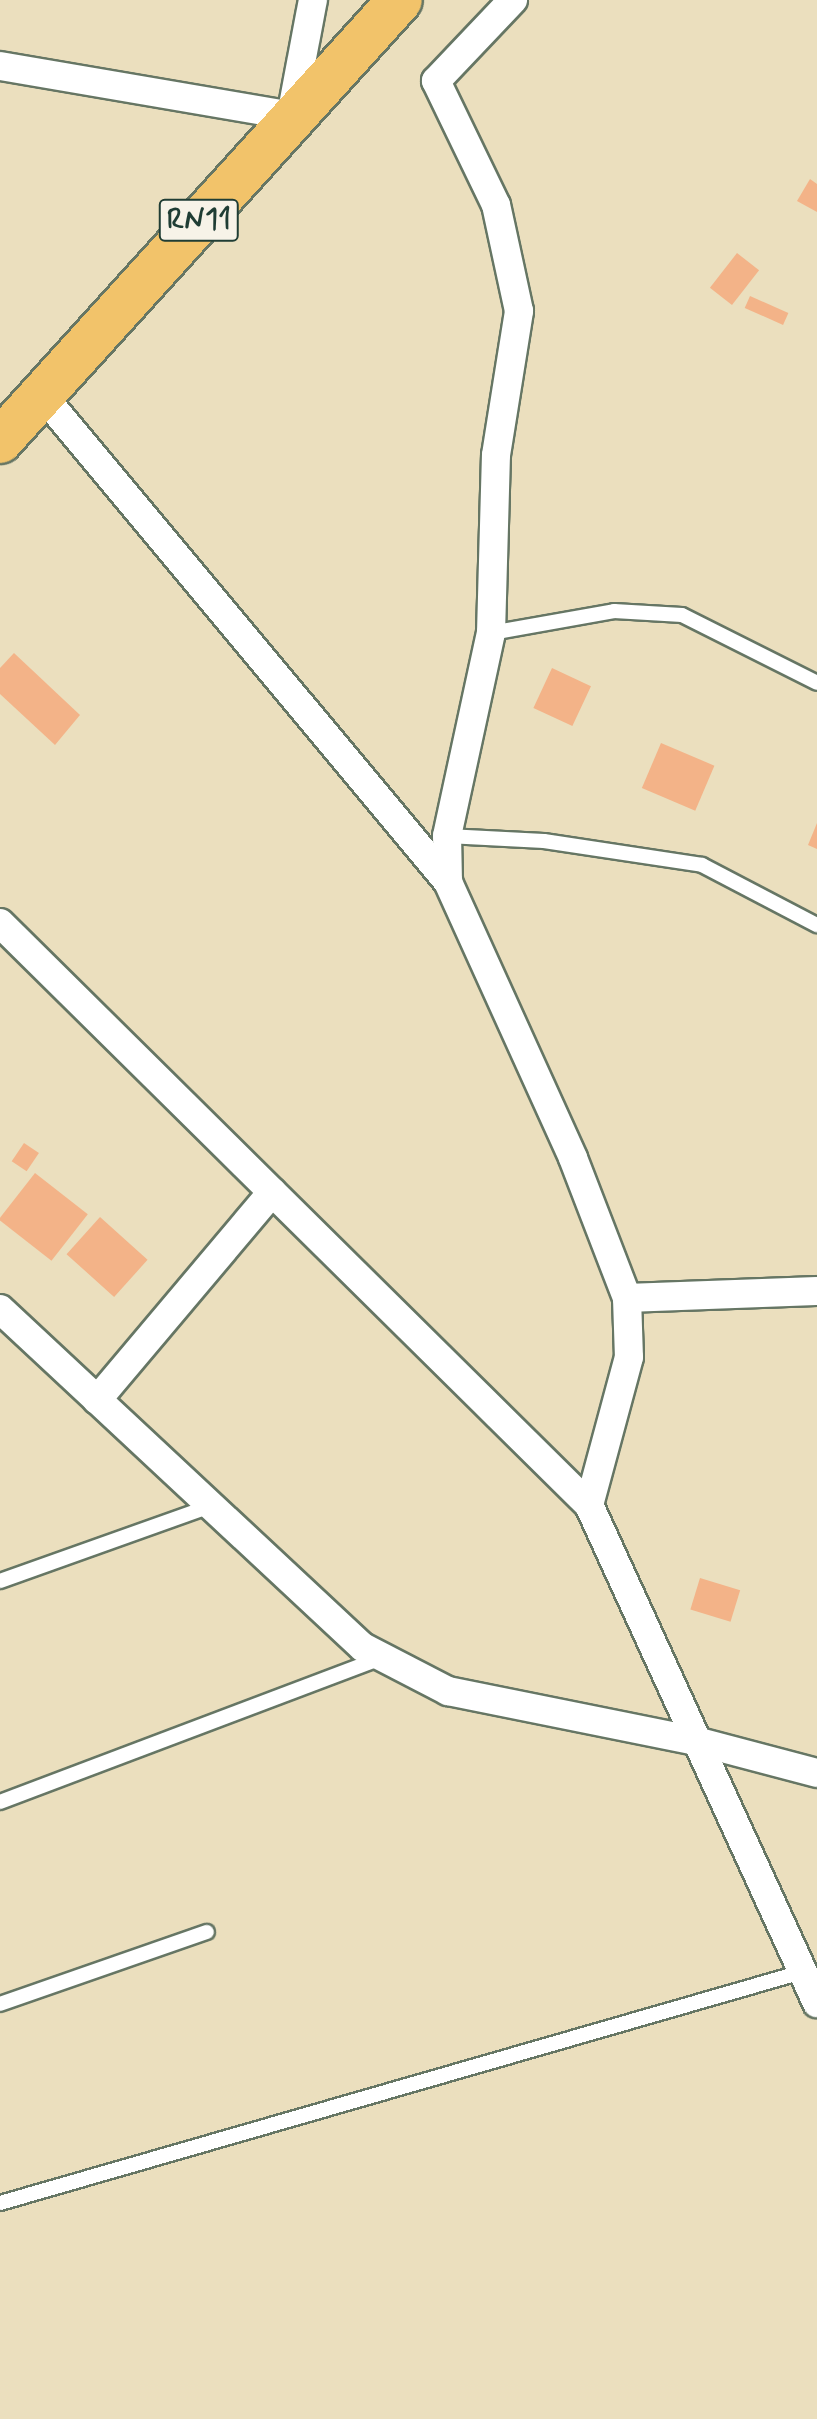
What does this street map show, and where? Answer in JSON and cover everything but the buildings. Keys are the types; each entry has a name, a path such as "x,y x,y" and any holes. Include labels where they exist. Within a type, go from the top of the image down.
{"main road":[{"name":"RN11","path":"0,441 291,116 400,0"}],"street":[{"path":"0,66 291,116 313,0"},
{"path":"448,882 447,836 491,633 496,455 519,311 496,205 436,81 513,0"},
{"path":"43,396 448,882 573,1158 627,1298 629,1357 589,1505"},
{"path":"0,923 589,1505 817,2003"},
{"path":"97,1400 272,1192"},
{"path":"627,1298 817,1291"},
{"path":"0,1309 363,1647 448,1691 696,1741 817,1773"}],"lane":[{"path":"491,633 614,611 682,615 817,683"},
{"path":"447,836 544,841 702,865 817,925"},
{"path":"0,1581 212,1506"},
{"path":"0,1802 383,1657"},
{"path":"0,2004 207,1932"},
{"path":"0,2203 802,1972"}]}
